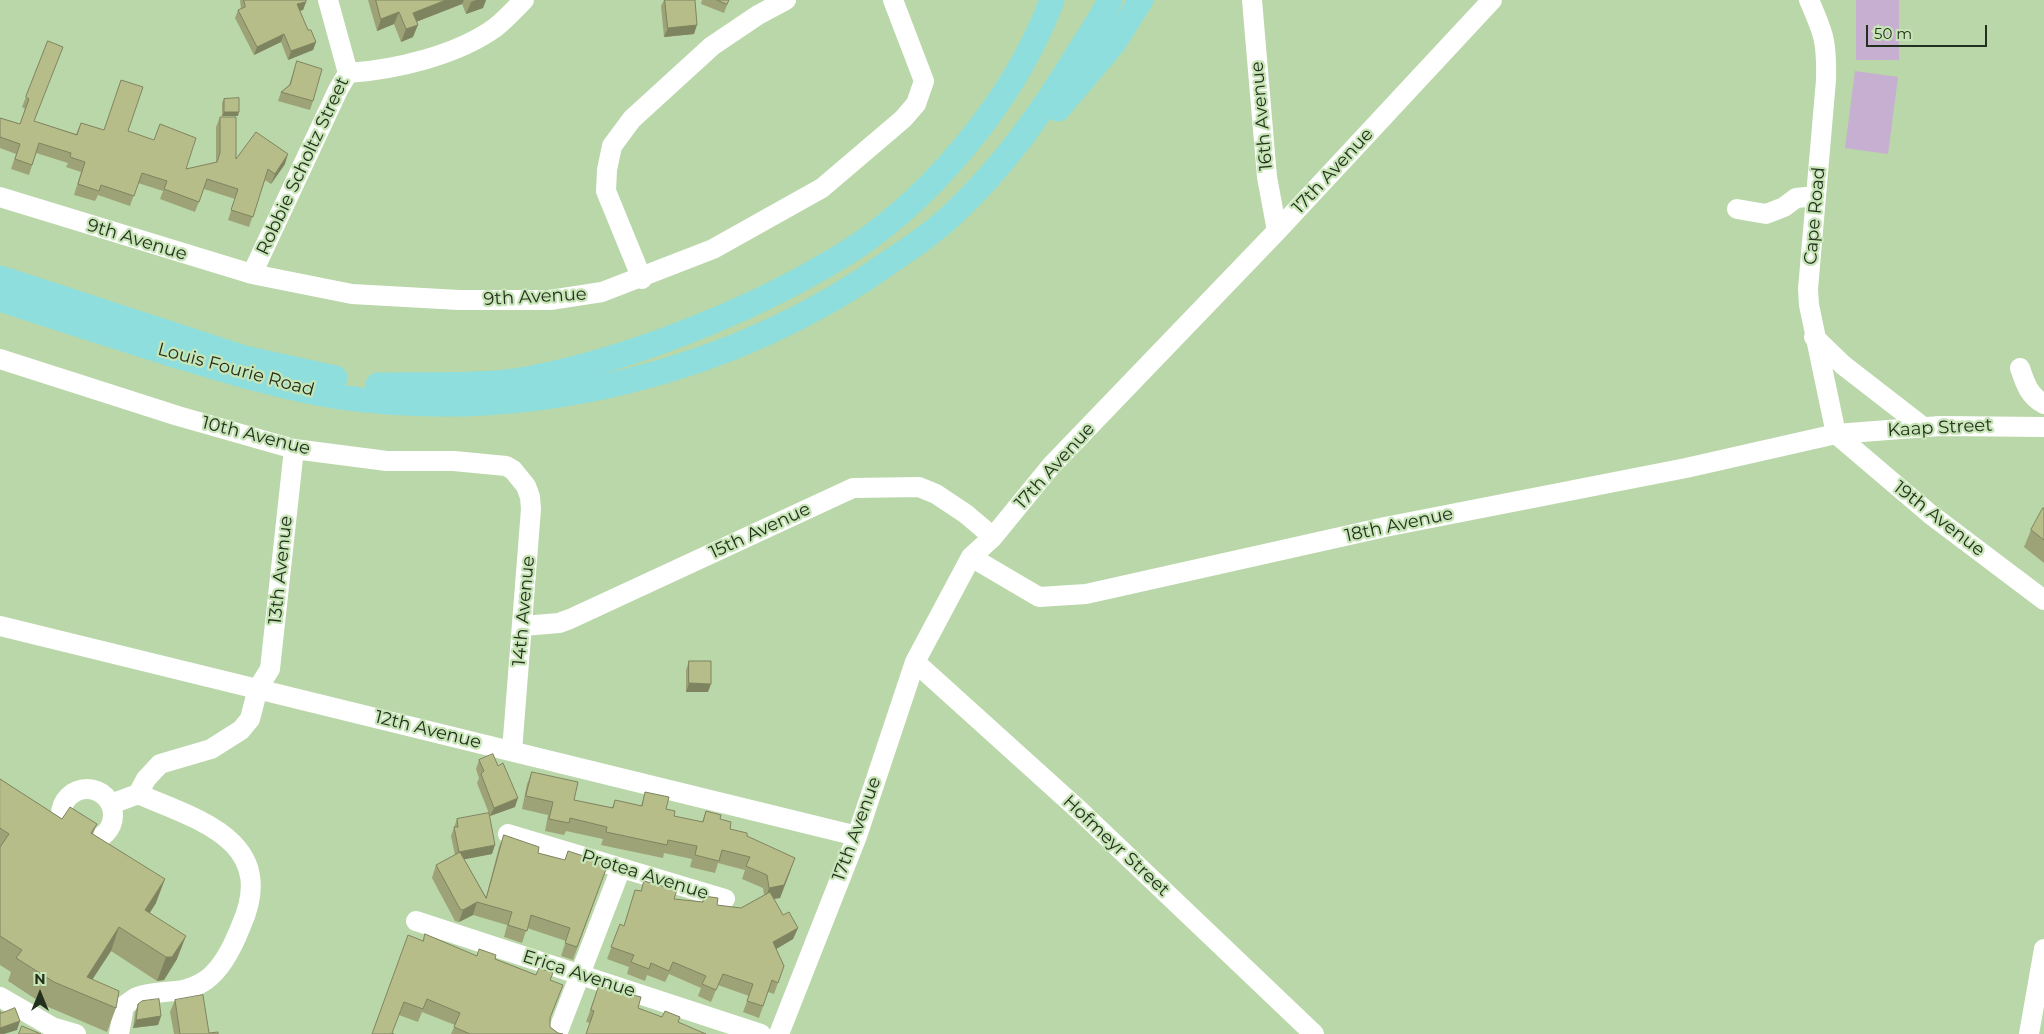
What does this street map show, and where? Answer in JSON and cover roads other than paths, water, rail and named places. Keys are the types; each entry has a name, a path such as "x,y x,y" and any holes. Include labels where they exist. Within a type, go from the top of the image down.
{"main road":[{"path":"378,385 487,383 526,379 577,368 662,342 703,325 752,304 837,260 900,212 938,176 980,127 1014,77 1052,0"},
{"name":"Louis Fourie Road","path":"0,299 237,375 298,390 340,397 415,403 519,399 621,383 690,363 765,335 816,310 863,282 954,213 1005,160 1036,121 1110,0"},
{"path":"954,213 1022,155 1113,44 1141,0"},
{"name":"Louis Fourie Road","path":"0,278 244,358 302,373 378,385 459,390 570,384 619,375 688,354 761,328 859,275 934,219 1001,157 1033,120 1060,82"}],"street":[{"name":"Robbie Scholtz Street","path":"252,274 338,90 348,73 328,0"},
{"path":"348,73 374,71 418,61 463,45 497,26 524,0"},
{"path":"642,279 606,191 607,170 612,146 632,119 712,46 758,15 786,0"},
{"name":"9th Avenue","path":"0,197 252,274 352,294 460,300 550,300 602,292 642,279 713,249 822,188 903,119 916,104 924,81 893,0"},
{"name":"16th Avenue","path":"1252,0 1267,177 1277,231"},
{"name":"17th Avenue","path":"779,1034 857,836 915,662 971,557 993,537 1051,466 1277,231 1492,0"},
{"name":"Cape Road","path":"1809,0 1823,32 1827,48 1808,289 1814,338 1836,434"},
{"path":"1737,209 1766,214 1784,207 1796,198 1816,196"},
{"path":"1814,338 1843,365 1923,427"},
{"name":"10th Avenue","path":"0,359 178,416 294,449 387,461 493,463 506,466 518,475"},
{"path":"2020,368 2025,384 2036,400 2044,404"},
{"name":"Kaap Street","path":"1836,434 1989,424 2044,426"},
{"name":"18th Avenue","path":"971,557 1040,596 1086,594 1385,528 1686,468 1836,434"},
{"name":"19th Avenue","path":"1836,434 1930,514 2044,600"},
{"name":"13th Avenue","path":"138,794 146,779 160,764 211,750 242,730 250,719 258,688 270,669 294,449"},
{"name":"14th Avenue","path":"512,751 531,510 530,497 518,475"},
{"name":"15th Avenue","path":"523,626 559,623 570,619 854,488 919,488 936,494 966,514 993,537"},
{"name":"12th Avenue","path":"0,626 857,836"},
{"name":"Hofmeyr Street","path":"915,662 1080,811 1314,1034"},
{"path":"111,804 138,794 200,820 227,837 242,854 250,871 250,891 246,915 225,958 207,979 191,988 174,993 137,997 124,1006 119,1034"},
{"name":"Protea Avenue","path":"508,834 725,899"},
{"path":"557,1034 621,868"},
{"name":"Erica Avenue","path":"416,921 752,1031"},
{"path":"2029,1034 2040,987 2044,949"},
{"path":"0,997 52,1027 76,1034"}]}
